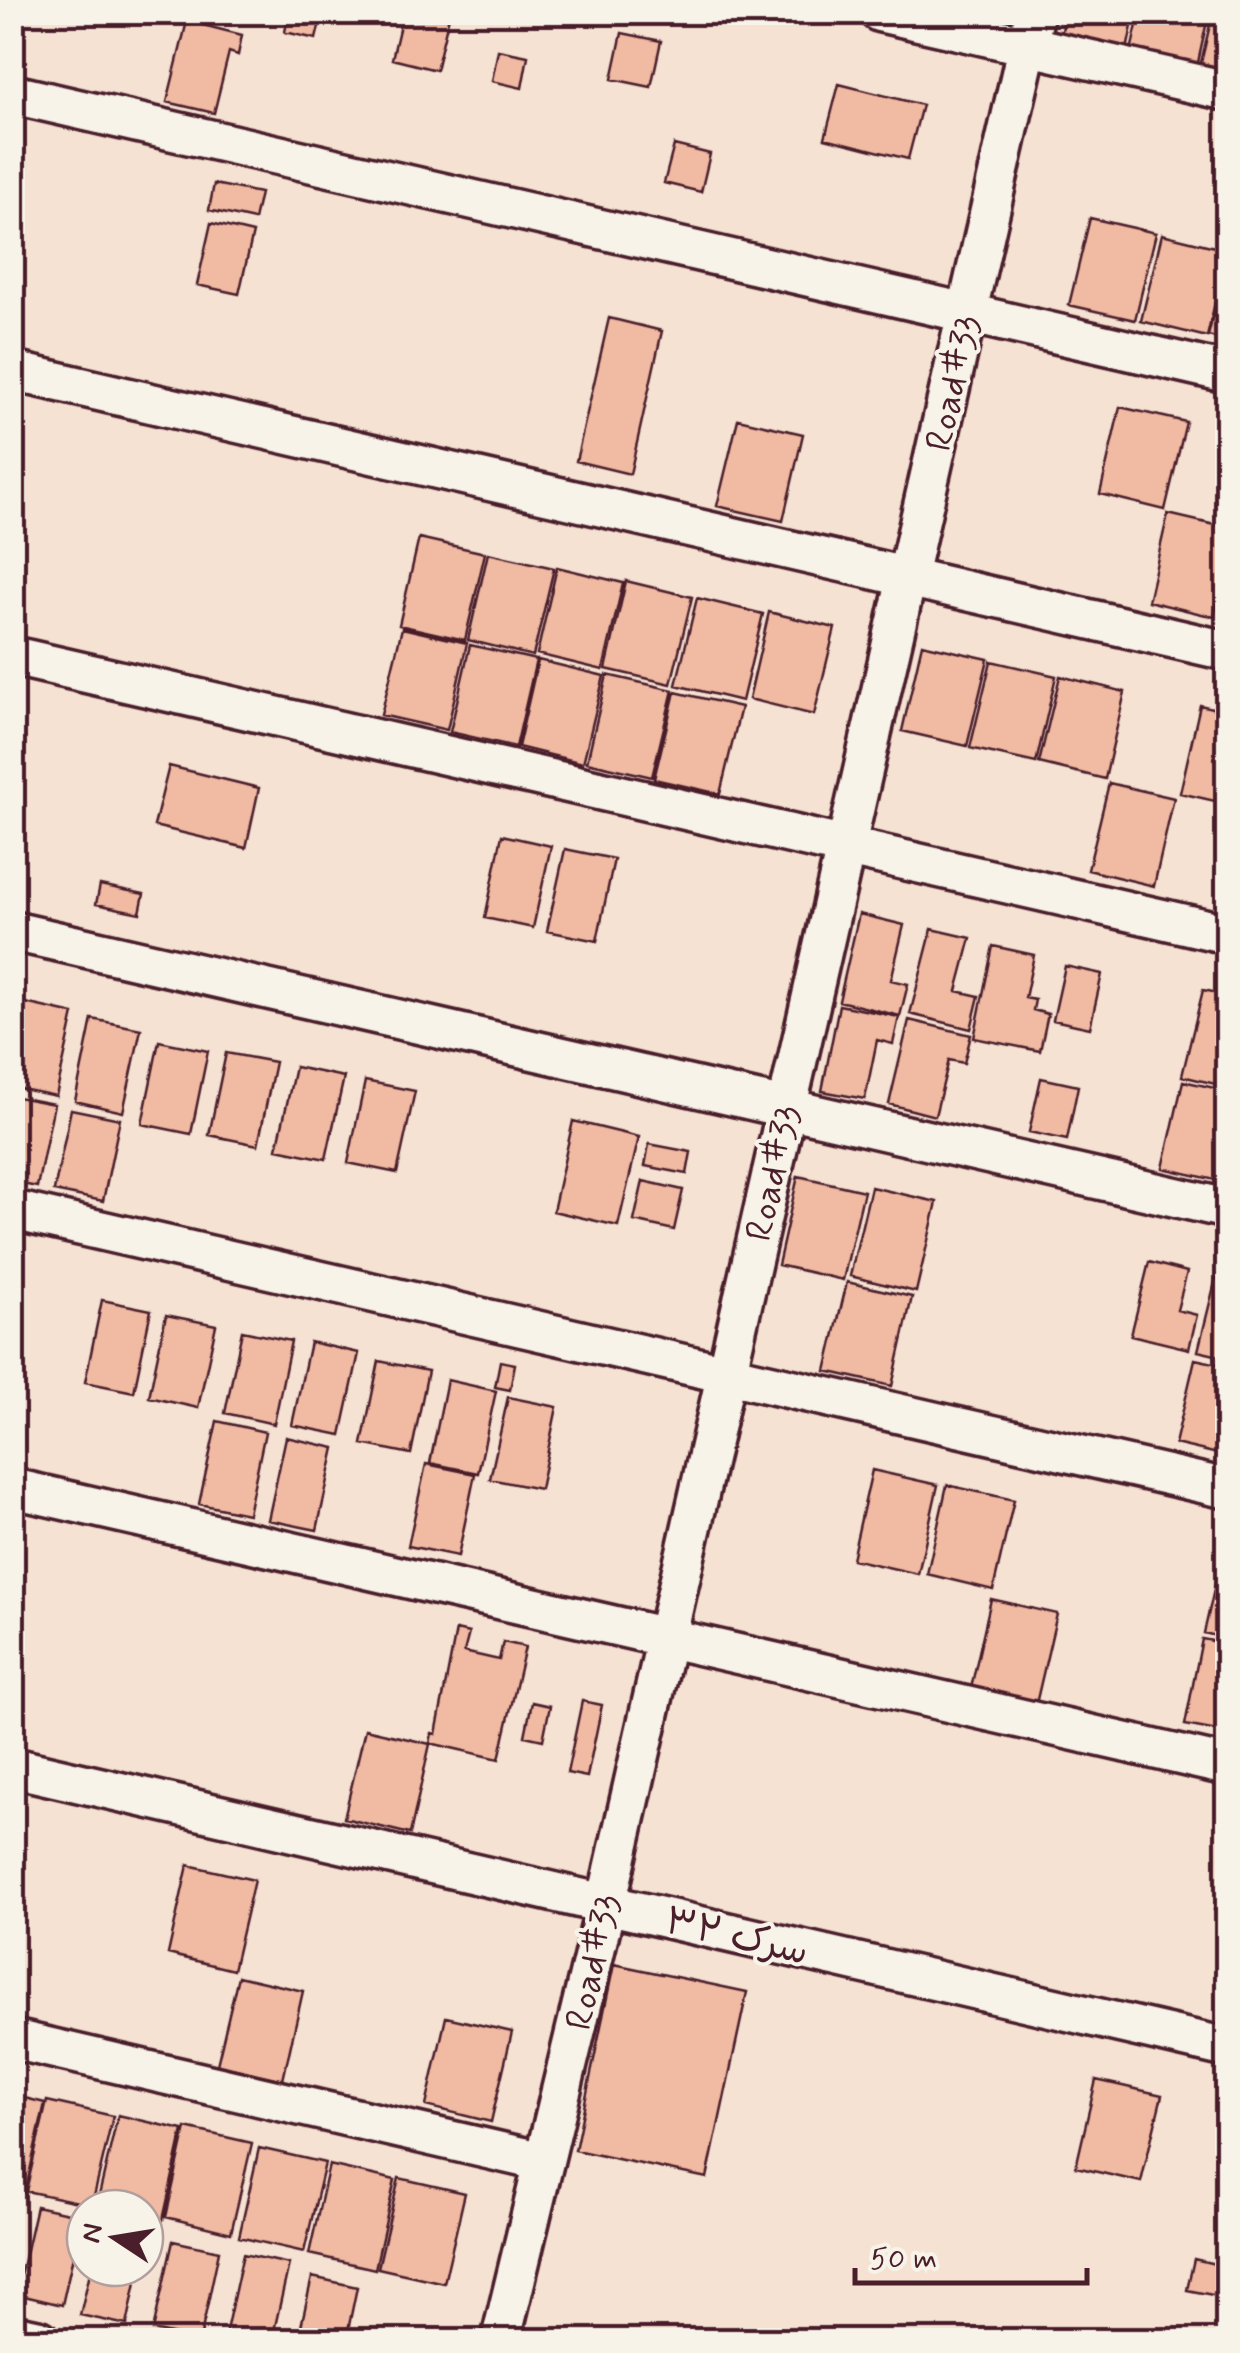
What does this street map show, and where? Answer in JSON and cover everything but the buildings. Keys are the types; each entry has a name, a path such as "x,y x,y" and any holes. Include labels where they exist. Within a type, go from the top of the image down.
{"street":[{"path":"879,12 1032,30 1228,91"},
{"name":"Road#33","path":"502,2331 606,1905 1032,30"},
{"path":"12,94 1228,373"},
{"path":"12,371 1228,651"},
{"path":"12,656 1228,934"},
{"path":"12,931 1228,1209"},
{"path":"12,1210 1228,1489"},
{"path":"12,1488 1228,1766"},
{"name":"سرک ۳۲","path":"12,1767 1228,2048"},
{"path":"12,2039 544,2162"},
{"path":"12,2334 40,2340"}]}
